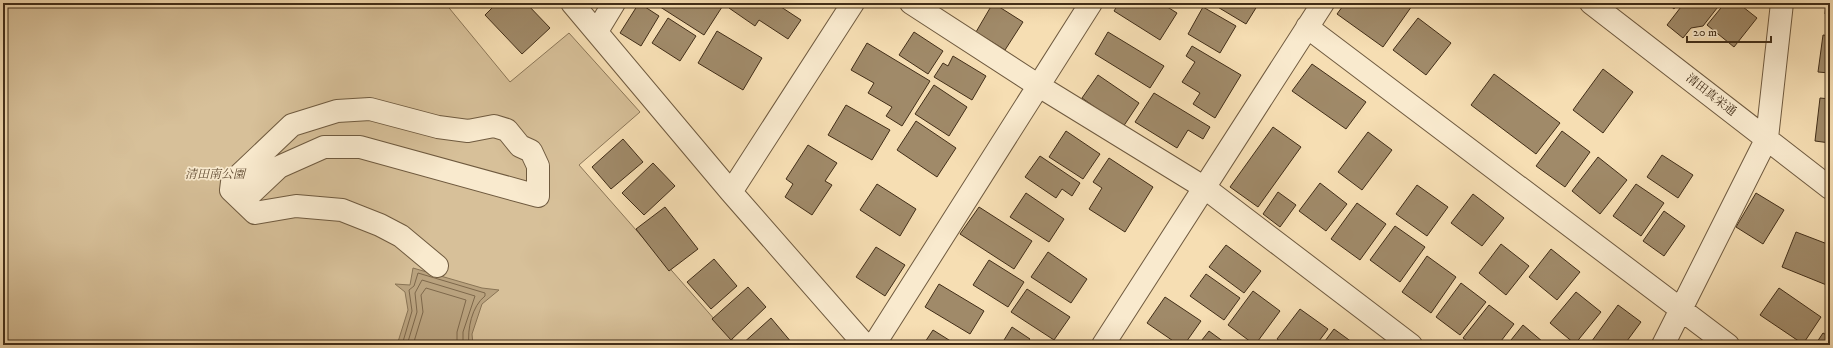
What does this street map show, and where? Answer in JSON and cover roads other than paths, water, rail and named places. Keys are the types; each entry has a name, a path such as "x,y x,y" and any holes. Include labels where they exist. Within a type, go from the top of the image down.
{"street":[{"path":"572,3 731,192 865,345"},
{"path":"596,31 614,3"},
{"path":"731,192 853,3"},
{"path":"911,3 1039,86 1205,188 1412,345"},
{"path":"874,345 1091,3"},
{"path":"1106,344 1323,3"},
{"name":"清田真栄通","path":"1591,3 1830,188"},
{"path":"1663,345 1767,138 1780,4"},
{"path":"1307,27 1728,345"},
{"path":"242,201 279,167 324,147 360,148 538,196 538,166 531,151 520,146 507,130 494,126 468,132 438,128 370,109 337,111 292,125 232,182 231,190 242,201 255,213 296,206 342,210 380,225 401,236 437,266"}],"water":[{"path":"413,268 482,288 499,290 482,304 472,334 473,345 397,345 408,310 405,292 395,284 410,285"}],"park label":[{"name":"清田南公園","path":"215,174"}]}
